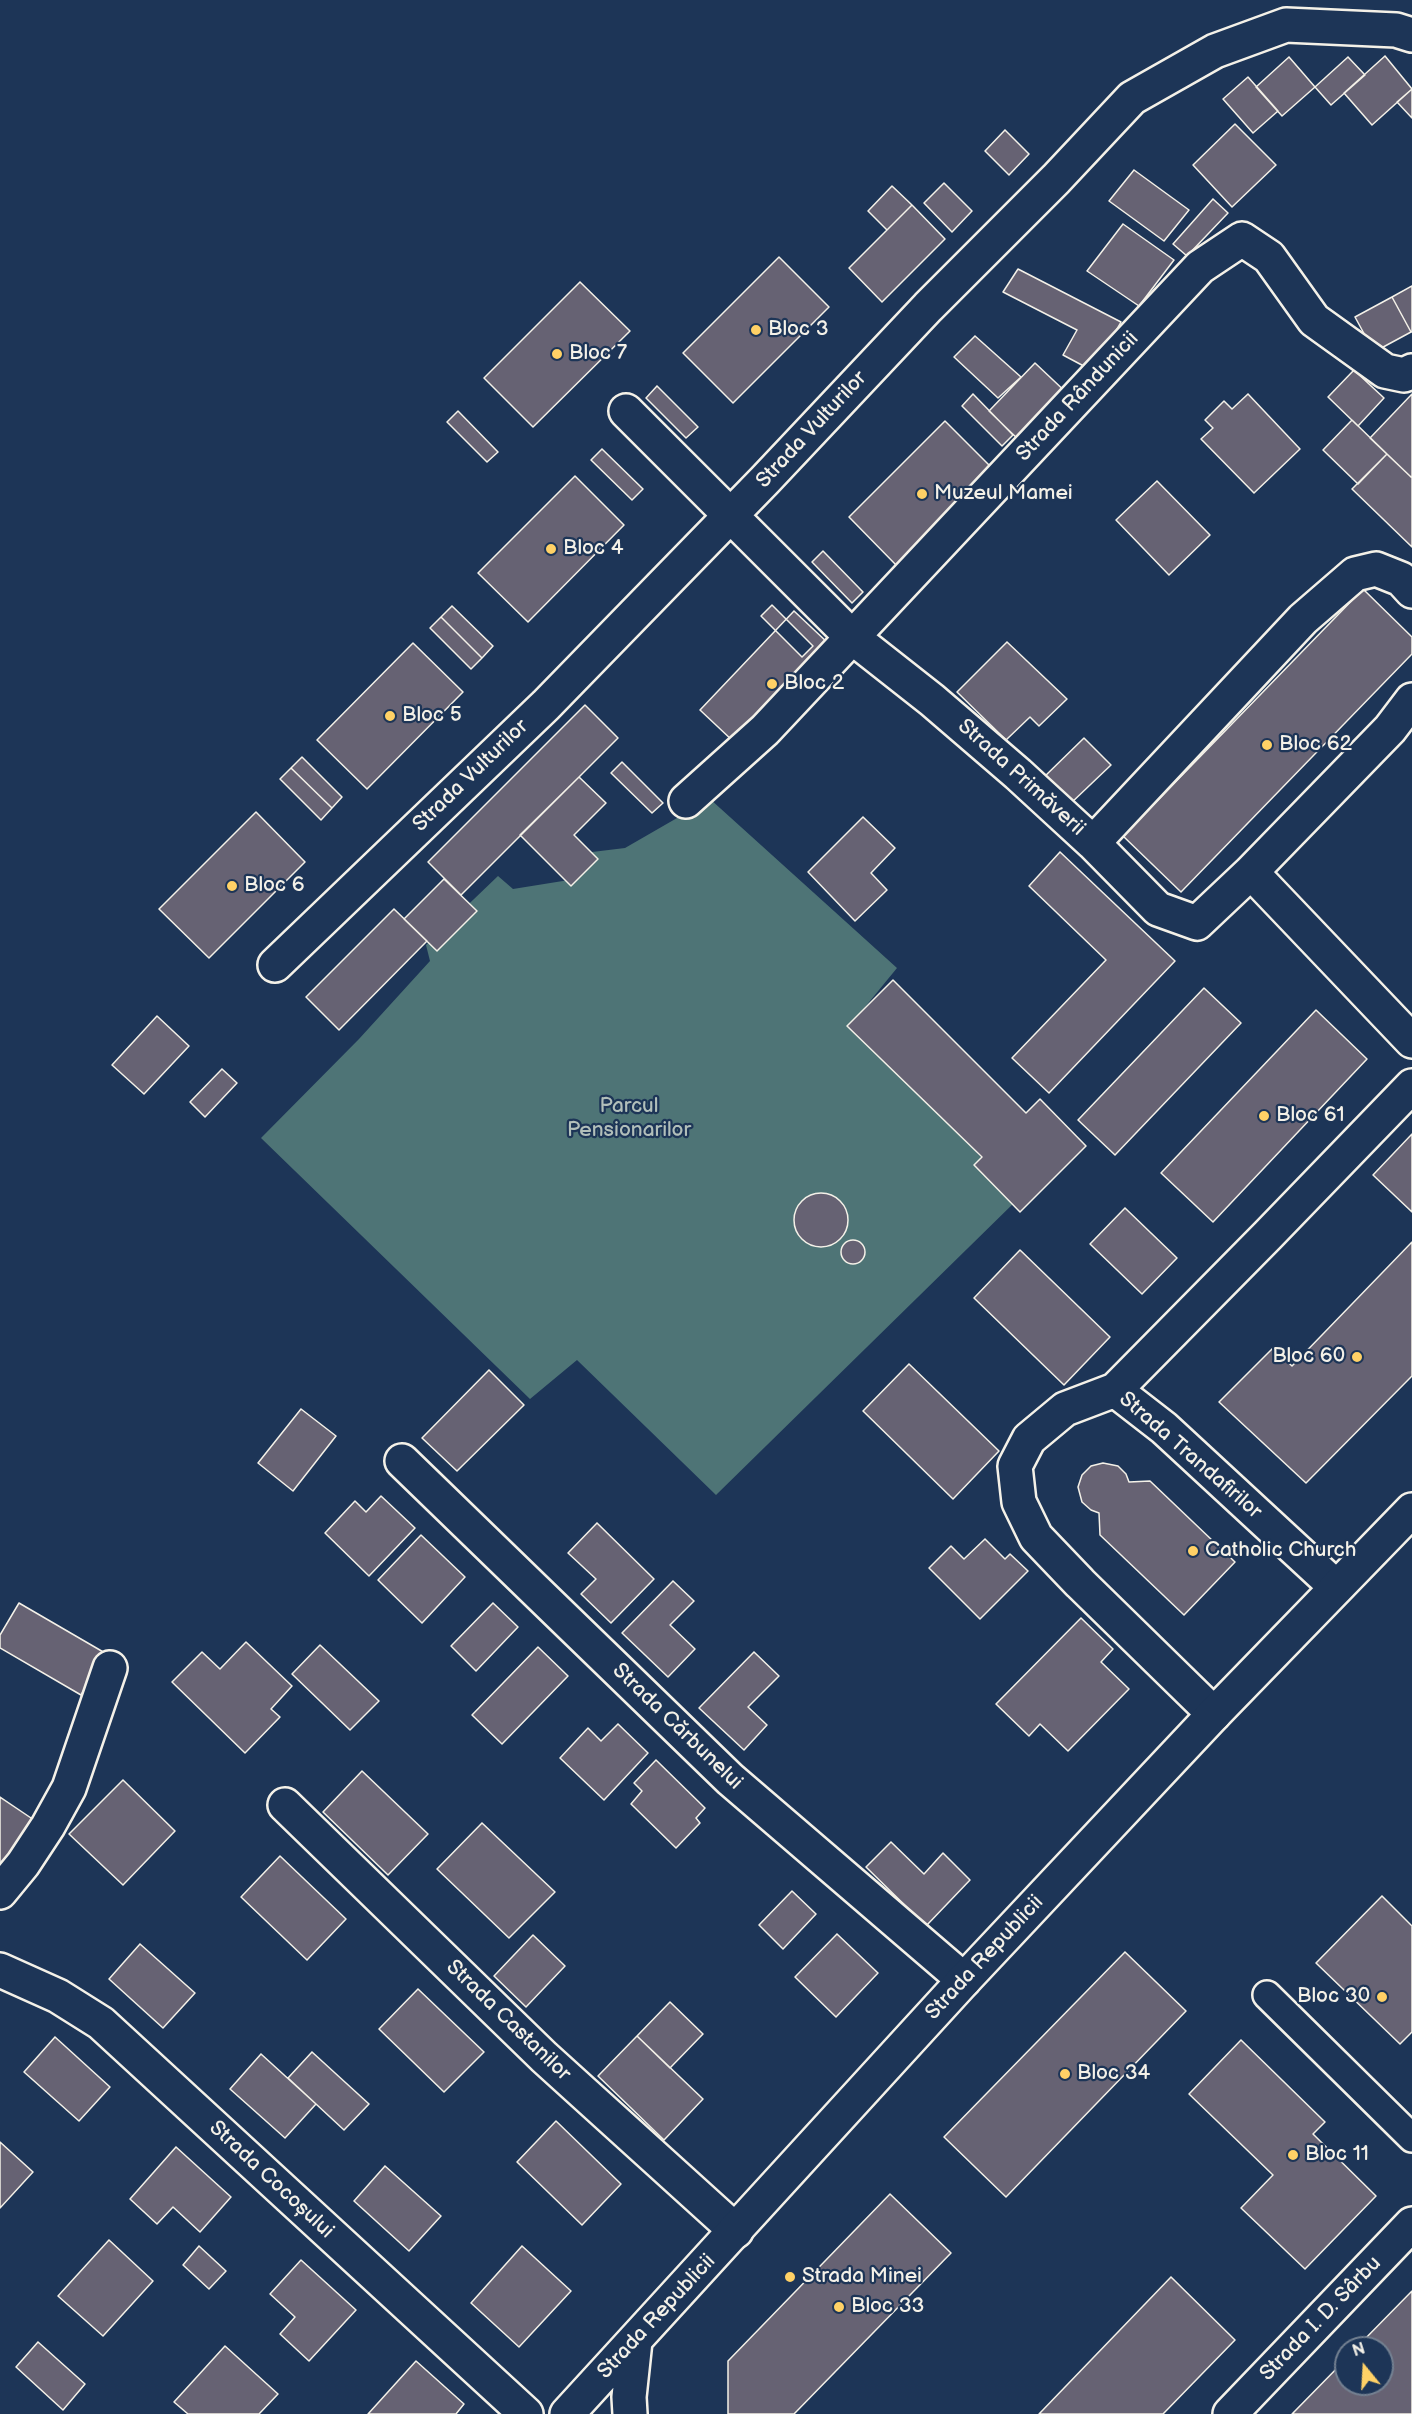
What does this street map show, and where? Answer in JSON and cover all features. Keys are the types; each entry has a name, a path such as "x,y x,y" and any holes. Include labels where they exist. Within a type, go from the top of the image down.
{"street":[{"name":"Strada Vulturilor","path":"274,964 546,705 1132,98 1215,51 1286,25 1396,30 1412,35"},
{"name":"Strada Rândunicii","path":"686,801 765,730 1200,267 1242,239 1269,257 1314,320 1385,371 1404,375 1412,371"},
{"name":"Strada Primăverii","path":"626,411 852,637 932,700 1093,843 1158,909 1197,923 1251,872"},
{"path":"1093,843 1303,619 1355,574 1376,569 1401,579 1412,591"},
{"path":"1412,700 1390,729 1251,872 1412,1041"},
{"path":"1115,1390 1268,1236 1412,1086"},
{"name":"Strada Trandafirilor","path":"1214,1714 1036,1537 1019,1502 1014,1466 1029,1439 1065,1409 1115,1390 1164,1428 1336,1587"},
{"name":"Strada Cărbunelui","path":"402,1461 729,1779 964,1980"},
{"name":"Strada Republicii","path":"567,2414 964,1980 1214,1714 1412,1510"},
{"path":"0,1892 29,1855 69,1788 110,1668"},
{"name":"Strada Castanilor","path":"285,1805 544,2057 736,2231"},
{"name":"Strada Cocoșului","path":"3,1975 58,1996 101,2023 526,2414"},
{"name":"Strada I. D. Sârbu","path":"1230,2414 1412,2224"},
{"path":"630,2414 628,2397 635,2341"}],"lane":[{"path":"1267,1995 1412,2138"}],"green space":[{"name":"Parcul Pensionarilor","path":"710,799 897,968 856,1018 1018,1199 716,1495 577,1360 530,1399 261,1138 359,1039 430,961 426,945 498,876 513,889 569,880 592,852 625,848"}],"building":[{"path":"1385,56 1412,89 1372,125 1344,93"},
{"path":"1289,57 1315,87 1282,116 1256,87"},
{"path":"1348,57 1365,75 1331,105 1315,87"},
{"path":"1248,77 1278,111 1253,133 1223,99"},
{"path":"1412,89 1412,118 1397,102"},
{"path":"1235,124 1276,165 1232,207 1193,165"},
{"path":"1005,130 1029,154 1009,175 985,151"},
{"path":"1134,170 1189,210 1164,241 1109,201"},
{"path":"944,183 972,211 952,232 924,203"},
{"path":"892,186 912,205 887,230 868,211"},
{"path":"1213,199 1228,213 1187,256 1173,244"},
{"path":"912,205 945,239 882,302 849,268"},
{"path":"1123,224 1174,260 1139,306 1087,271"},
{"name":"Bloc 3","path":"779,257 829,307 733,403 683,353"},
{"path":"1018,269 1121,322 1093,371 1063,355 1077,330 1003,292"},
{"name":"Bloc 7","path":"580,282 630,331 533,427 484,378"},
{"path":"1412,286 1412,332 1411,332 1392,297"},
{"path":"1392,297 1411,332 1374,352 1355,317"},
{"path":"975,336 1021,377 998,398 954,357"},
{"path":"1035,363 1070,396 1023,444 989,411"},
{"path":"1354,370 1384,398 1358,426 1328,397"},
{"path":"657,386 698,427 686,438 646,398"},
{"path":"973,394 1013,435 1002,446 962,406"},
{"path":"1248,394 1300,449 1254,493 1201,439 1213,428 1205,420 1224,401 1232,409"},
{"path":"1412,394 1412,476 1411,477 1370,438"},
{"path":"458,411 498,452 487,462 447,422"},
{"path":"1352,420 1387,454 1358,484 1323,450"},
{"name":"Muzeul Mamei","path":"945,421 995,471 898,567 849,517"},
{"path":"602,449 643,489 632,500 591,460"},
{"path":"1387,454 1412,478 1412,547 1352,489"},
{"name":"Bloc 4","path":"575,476 624,525 528,622 478,573"},
{"path":"1157,481 1210,535 1169,575 1116,520"},
{"path":"823,551 863,592 852,603 812,562"},
{"name":"Bloc 62","path":"1363,589 1412,637 1412,654 1181,892 1123,836"},
{"path":"772,605 813,646 802,657 761,616"},
{"path":"452,606 493,646 482,658 441,617"},
{"name":"Bloc 2","path":"794,611 845,659 751,758 700,710"},
{"path":"441,617 482,658 471,669 430,628"},
{"path":"1007,642 1067,699 1039,726 1030,717 1006,740 957,692"},
{"name":"Bloc 5","path":"413,643 463,692 367,789 317,740"},
{"path":"585,705 618,738 461,895 428,862"},
{"path":"1084,738 1111,765 1069,805 1042,779"},
{"path":"302,757 342,797 332,808 291,768"},
{"path":"622,762 663,803 652,813 611,773"},
{"path":"291,768 332,808 321,820 280,779"},
{"path":"579,777 606,803 574,835 598,859 571,886 520,835"},
{"name":"Bloc 6","path":"256,812 305,862 209,958 159,909"},
{"path":"863,817 895,848 871,873 887,890 855,921 808,872"},
{"path":"1060,852 1175,961 1049,1093 1012,1058 1106,960 1029,886"},
{"path":"444,879 477,911 437,951 404,919"},
{"path":"394,909 427,941 339,1030 306,997"},
{"path":"893,980 1026,1113 1040,1099 1086,1146 1020,1212 974,1165 982,1157 847,1026"},
{"path":"1204,988 1241,1023 1115,1155 1078,1120"},
{"name":"Bloc 61","path":"1316,1010 1367,1059 1213,1222 1161,1173"},
{"path":"157,1016 189,1046 144,1094 112,1065"},
{"path":"222,1069 237,1083 205,1117 190,1102"},
{"path":"1412,1134 1412,1212 1373,1175"},
{"path":"821,1193 831,1195 840,1201 846,1210 848,1220 846,1230 840,1239 831,1245 821,1247 811,1245 802,1239 796,1230 794,1220 796,1210 802,1201 811,1195"},
{"path":"1125,1208 1177,1258 1142,1294 1090,1244"},
{"path":"848,1240 858,1240 865,1247 865,1257 858,1264 848,1264 841,1257 841,1247"},
{"name":"Bloc 60","path":"1412,1242 1412,1376 1306,1483 1219,1402 1273,1348 1292,1366"},
{"path":"1020,1250 1110,1337 1064,1385 974,1298"},
{"path":"909,1364 999,1451 953,1499 863,1411"},
{"path":"489,1370 524,1405 457,1471 422,1438"},
{"path":"301,1409 336,1436 293,1491 258,1463"},
{"path":"1103,1463 1118,1466 1126,1474 1129,1482 1150,1481 1235,1562 1184,1615 1100,1535 1099,1513 1091,1510 1082,1502 1078,1487 1082,1475 1091,1466"},
{"path":"381,1496 415,1528 369,1576 325,1533 355,1501 366,1512"},
{"path":"597,1523 654,1579 611,1623 581,1594 596,1579 568,1553"},
{"path":"421,1535 465,1577 422,1623 378,1580"},
{"path":"985,1539 1005,1559 1010,1554 1028,1571 980,1619 929,1568 951,1546 964,1559"},
{"path":"673,1581 694,1601 670,1625 695,1649 668,1677 622,1633"},
{"path":"19,1603 105,1653 81,1695 0,1648 0,1635"},
{"path":"493,1603 518,1627 476,1671 451,1646"},
{"path":"1081,1618 1113,1649 1101,1662 1129,1689 1068,1751 1040,1724 1029,1736 996,1704"},
{"path":"246,1642 292,1686 271,1709 280,1717 245,1753 172,1682 202,1652 220,1669"},
{"path":"320,1645 379,1701 350,1730 292,1674"},
{"path":"538,1647 568,1676 502,1744 472,1715"},
{"path":"754,1652 779,1676 748,1707 767,1725 744,1750 699,1708"},
{"path":"618,1724 648,1753 604,1800 560,1758 588,1728 601,1741"},
{"path":"656,1760 705,1808 696,1818 700,1823 676,1848 631,1804 642,1791 634,1783"},
{"path":"362,1771 428,1834 388,1875 323,1812"},
{"path":"123,1780 175,1831 123,1885 69,1834"},
{"path":"0,1797 34,1820 0,1872"},
{"path":"482,1823 555,1892 509,1938 437,1869"},
{"path":"891,1842 924,1874 943,1853 970,1880 926,1926 866,1867"},
{"path":"280,1856 346,1919 307,1960 241,1897"},
{"path":"792,1891 816,1914 783,1949 759,1925"},
{"name":"Bloc 30","path":"1382,1896 1412,1926 1412,2032 1400,2044 1316,1963"},
{"path":"837,1934 878,1973 836,2017 795,1977"},
{"path":"533,1935 565,1966 526,2007 494,1976"},
{"path":"140,1944 195,1993 163,2028 109,1979"},
{"name":"Bloc 34","path":"1125,1952 1186,2011 1006,2197 944,2137"},
{"path":"418,1989 484,2052 444,2092 379,2029"},
{"path":"670,2002 703,2034 670,2068 637,2036"},
{"path":"637,2036 703,2099 664,2140 598,2076"},
{"path":"55,2037 110,2087 79,2121 24,2072"},
{"name":"Bloc 11","path":"1241,2040 1325,2122 1313,2134 1376,2196 1305,2269 1241,2208 1273,2175 1189,2094"},
{"path":"312,2052 369,2104 344,2130 288,2078"},
{"path":"261,2054 316,2104 285,2138 230,2089"},
{"path":"556,2121 621,2184 582,2225 517,2162"},
{"path":"0,2142 33,2172 0,2208"},
{"path":"176,2147 231,2197 200,2232 173,2207 157,2224 130,2199"},
{"path":"385,2166 441,2216 409,2251 354,2201"},
{"name":"Bloc 33","path":"890,2194 951,2253 794,2414 728,2414 728,2361"},
{"path":"109,2240 153,2281 103,2336 58,2296"},
{"path":"199,2246 226,2271 209,2289 183,2265"},
{"path":"522,2246 571,2291 519,2347 471,2303"},
{"path":"301,2260 356,2310 309,2361 280,2334 295,2317 270,2294"},
{"path":"1171,2277 1235,2340 1163,2414 1039,2414"},
{"path":"1412,2291 1412,2414 1292,2414 1334,2371 1334,2396 1394,2396 1394,2336 1368,2336"},
{"path":"38,2342 85,2384 63,2410 16,2367"},
{"path":"225,2346 278,2394 259,2414 188,2414 174,2402"},
{"path":"416,2361 464,2404 456,2414 368,2414"}],"place":[{"name":"Bloc 3","path":"756,330"},
{"name":"Bloc 7","path":"557,354"},
{"name":"Muzeul Mamei","path":"922,494"},
{"name":"Bloc 4","path":"551,549"},
{"name":"Bloc 2","path":"772,684"},
{"name":"Bloc 5","path":"390,716"},
{"name":"Bloc 62","path":"1267,745"},
{"name":"Bloc 6","path":"232,886"},
{"name":"Bloc 61","path":"1264,1116"},
{"name":"Bloc 60","path":"1357,1357"},
{"name":"Catholic Church","path":"1193,1551"},
{"name":"Bloc 30","path":"1382,1997"},
{"name":"Bloc 34","path":"1065,2074"},
{"name":"Bloc 11","path":"1293,2155"},
{"name":"Strada Minei","path":"790,2277"},
{"name":"Bloc 33","path":"839,2307"}]}
